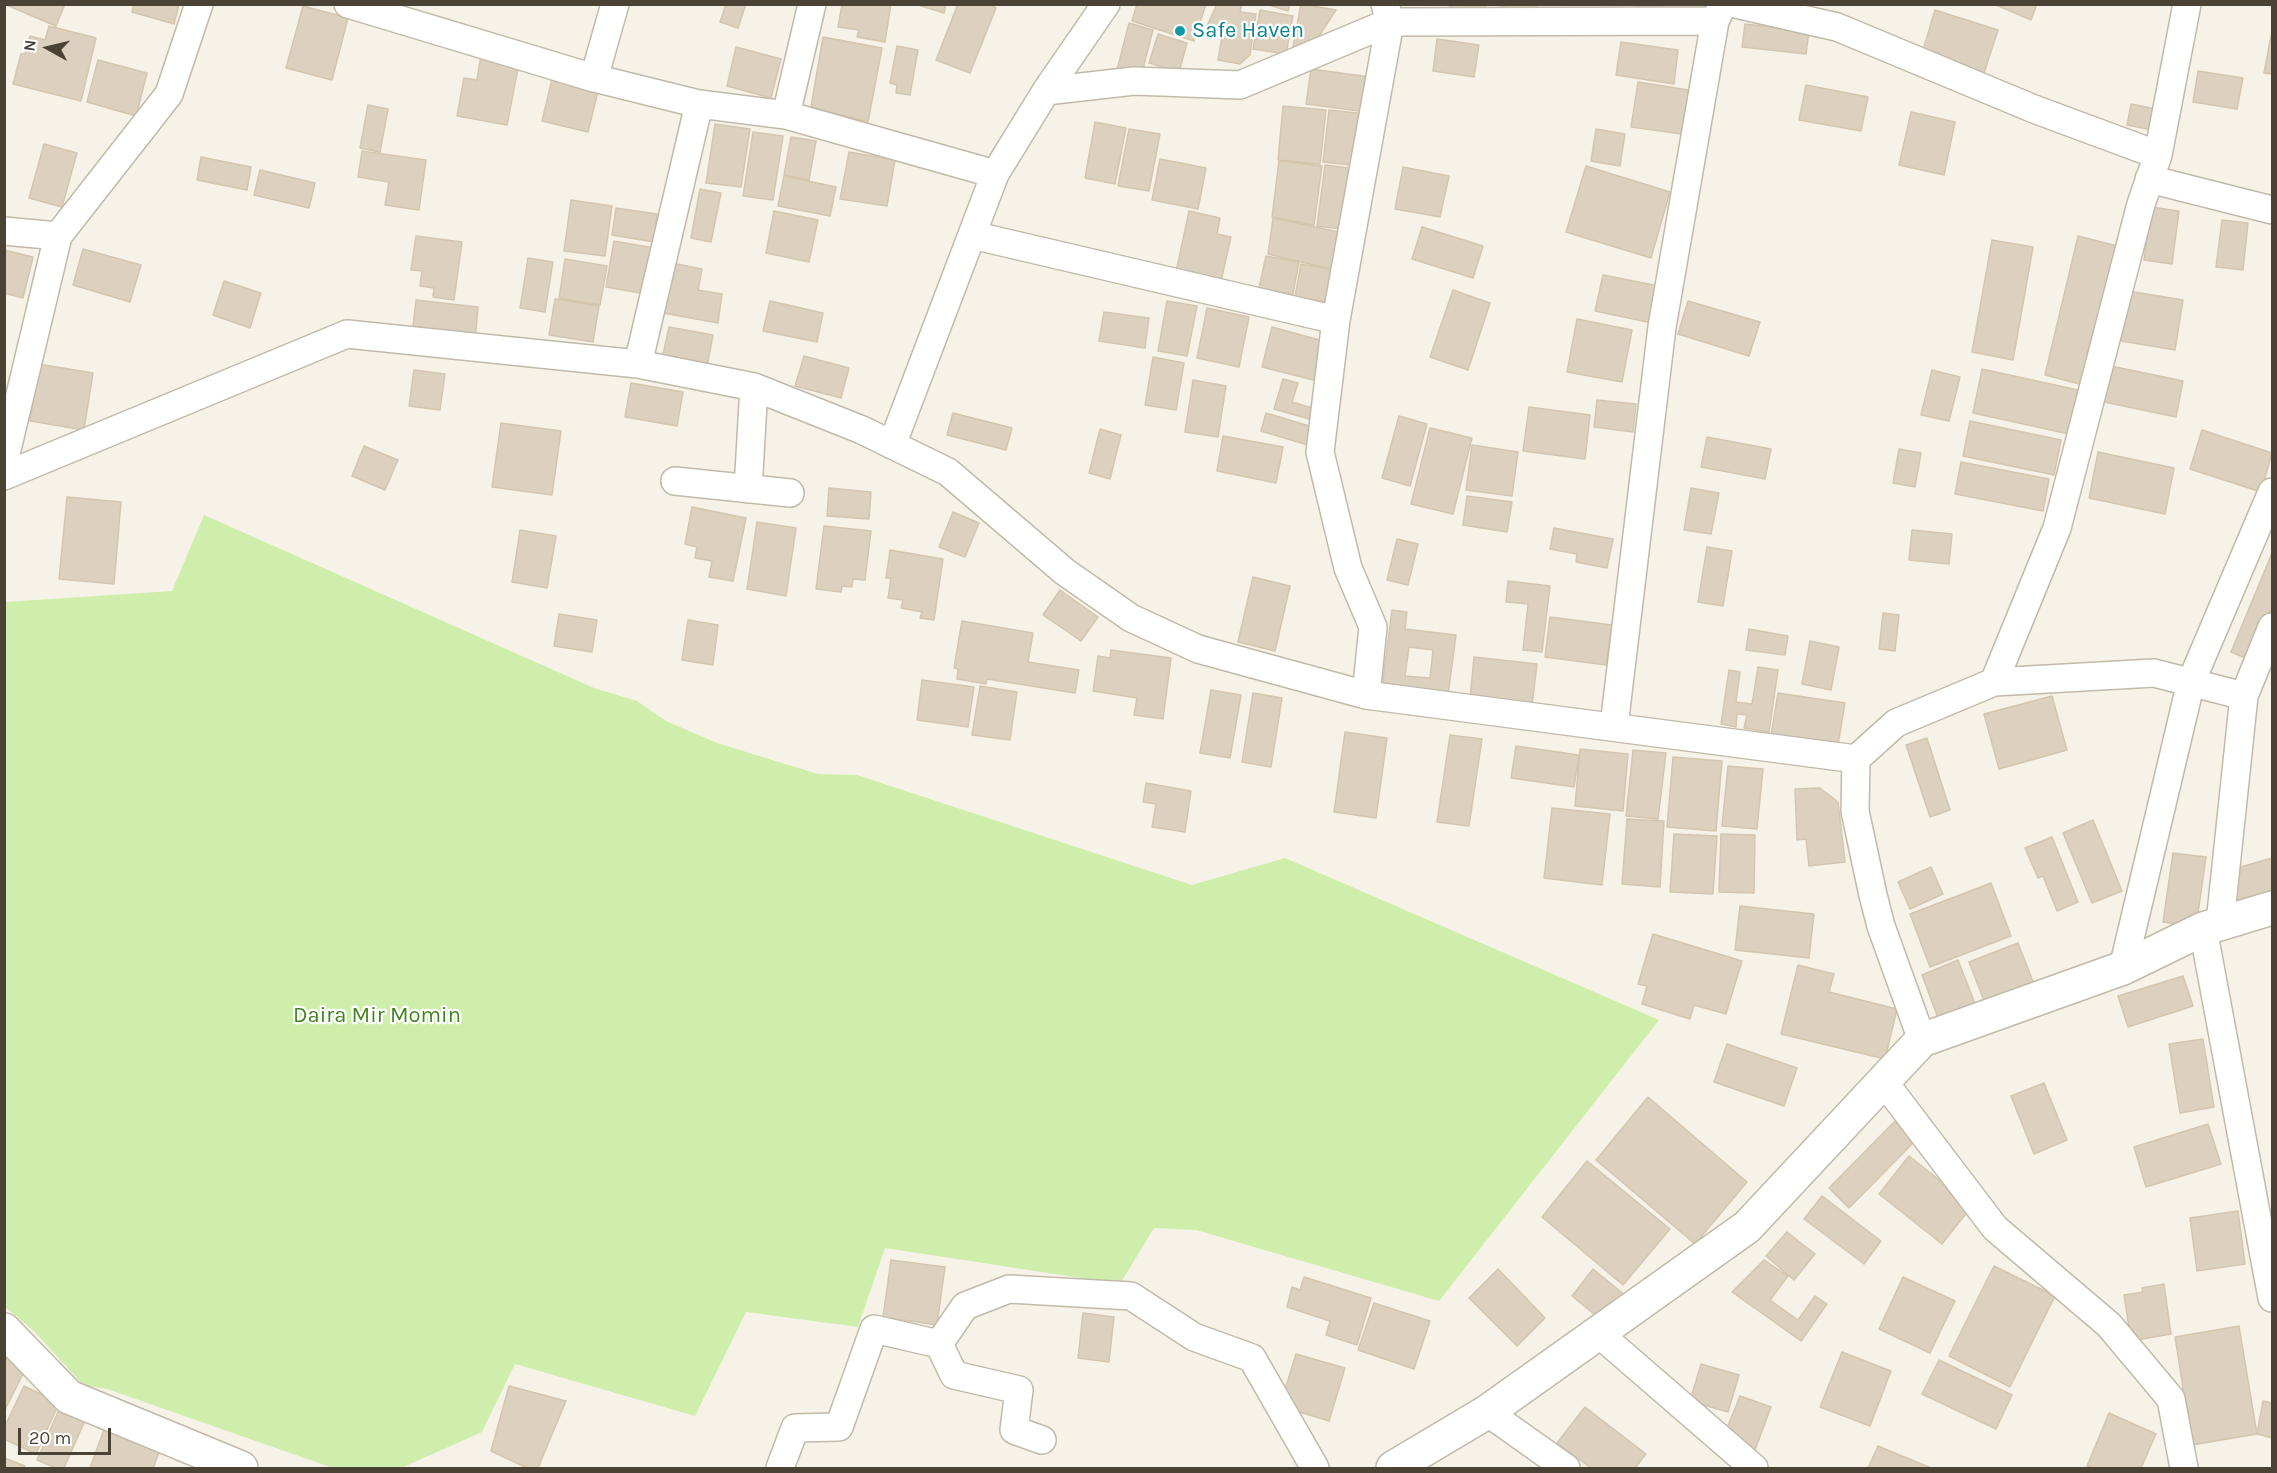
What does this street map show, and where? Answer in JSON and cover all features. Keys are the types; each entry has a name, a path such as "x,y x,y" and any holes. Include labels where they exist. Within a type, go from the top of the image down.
{"street":[{"path":"4,462 58,236 170,94 199,4"},
{"path":"348,4 594,78 699,104 786,115 995,174"},
{"path":"594,78 615,4"},
{"path":"786,115 812,4"},
{"path":"892,445 995,174 1046,91 1106,4"},
{"path":"1994,682 2057,528 2154,167 2187,4"},
{"path":"1046,91 1134,81 1240,85 1388,13 1724,10 1837,27 2034,109 2154,167 2272,210"},
{"path":"1614,726 1662,327 1724,10"},
{"path":"1366,695 1373,627 1348,568 1320,453 1336,320 1388,13"},
{"path":"638,364 699,104"},
{"path":"4,231 58,236"},
{"path":"972,235 1336,320"},
{"path":"4,476 347,334 638,364 754,387 892,445 948,472 1065,572 1131,618 1198,649 1366,695 1857,759"},
{"path":"748,489 754,387"},
{"path":"675,481 790,493"},
{"path":"2123,968 2191,682 2272,492"},
{"path":"2272,627 2244,696 2211,926 2272,1298"},
{"path":"1922,1040 1881,926 1873,895 1855,811 1857,759 1896,723 1994,682 2154,673 2244,696"},
{"path":"1393,1468 1487,1412 1747,1227 1922,1040 2123,968 2211,926 2272,908"},
{"path":"1884,1082 1995,1228 2109,1325 2171,1399 2184,1468"},
{"path":"939,1344 965,1306 1009,1289 1131,1296 1194,1337 1252,1358 1315,1468"},
{"path":"780,1468 795,1428 839,1427 874,1329 939,1344"},
{"path":"4,1330 69,1397 241,1468"},
{"path":"1598,1333 1754,1468"},
{"path":"939,1344 954,1375 1019,1390 1014,1430 1042,1440"},
{"path":"1487,1412 1566,1468"}],"green space":[{"name":"Daira Mir Momin","path":"204,515 594,688 637,701 666,721 717,743 818,774 857,775 1192,885 1285,858 1659,1020 1439,1301 1196,1230 1154,1228 1120,1284 885,1248 858,1327 746,1312 695,1416 515,1364 482,1432 401,1468 333,1468 107,1389 83,1385 34,1331 5,1307 5,602 172,591"}],"building":[{"path":"4,4 65,4 56,26"},
{"path":"134,4 179,4 174,24 132,12"},
{"path":"726,4 746,4 738,28 720,22"},
{"path":"842,4 891,4 885,42 857,37 859,30 838,27"},
{"path":"915,4 946,4 944,13"},
{"path":"958,4 988,4 996,8 970,73 936,60"},
{"name":"Safe Haven","path":"1137,4 1206,4 1194,41 1132,21"},
{"path":"1217,4 1242,4 1240,12 1256,14 1250,55 1240,64 1218,60 1223,31 1206,28"},
{"path":"1266,4 1290,4 1288,11"},
{"path":"1301,4 1336,10 1310,50 1293,47"},
{"path":"1450,4 1486,4 1484,15 1449,10"},
{"path":"1490,4 1537,4 1535,12"},
{"path":"1637,4 1672,4 1637,8"},
{"path":"1994,4 2037,4 2031,20"},
{"path":"303,6 348,18 332,80 286,68"},
{"path":"1260,10 1293,16 1286,54 1253,49"},
{"path":"1935,10 1998,30 1984,73 1922,53"},
{"path":"1129,23 1153,30 1141,76 1117,70"},
{"path":"1745,24 1809,31 1806,54 1742,47"},
{"path":"49,26 96,38 81,101 13,84 21,54 25,54 30,36 45,40"},
{"path":"1158,34 1187,43 1179,72 1149,63"},
{"path":"2272,36 2272,74 2264,73"},
{"path":"823,37 882,48 868,122 811,107"},
{"path":"1437,39 1479,45 1474,77 1433,71"},
{"path":"1621,42 1678,50 1674,84 1616,75"},
{"path":"897,46 918,50 910,95 896,93 897,85 890,83"},
{"path":"736,47 781,59 771,98 727,86"},
{"path":"481,55 519,63 507,125 457,116 464,78 477,80"},
{"path":"98,60 147,73 136,116 87,102"},
{"path":"1311,69 1378,78 1374,113 1306,104"},
{"path":"2198,71 2243,78 2237,109 2193,102"},
{"path":"552,79 598,91 588,132 542,121"},
{"path":"1638,82 1695,91 1689,135 1631,127"},
{"path":"1806,85 1868,97 1861,131 1799,120"},
{"path":"2131,104 2166,111 2162,132 2127,125"},
{"path":"368,105 388,109 380,152 360,148"},
{"path":"1283,106 1326,110 1320,164 1278,160"},
{"path":"1329,110 1366,114 1360,166 1323,162"},
{"path":"1911,112 1955,122 1944,175 1899,165"},
{"path":"1095,122 1126,128 1115,184 1085,178"},
{"path":"715,124 750,129 741,187 706,183"},
{"path":"1129,129 1160,134 1149,191 1118,186"},
{"path":"1596,129 1625,134 1620,166 1591,161"},
{"path":"753,132 783,136 773,200 743,196"},
{"path":"791,137 816,141 809,180 784,175"},
{"path":"44,144 77,153 62,207 29,198"},
{"path":"362,151 426,160 419,210 385,205 389,182 358,177"},
{"path":"849,152 895,160 887,206 840,199"},
{"path":"201,157 251,167 247,190 197,180"},
{"path":"1160,159 1206,168 1198,209 1152,200"},
{"path":"1279,161 1322,166 1314,225 1272,217"},
{"path":"1325,165 1357,169 1349,230 1317,226"},
{"path":"1586,166 1670,192 1651,258 1566,232"},
{"path":"1403,167 1449,176 1440,217 1395,209"},
{"path":"260,170 315,183 309,208 254,195"},
{"path":"784,176 836,187 830,216 778,206"},
{"path":"700,189 721,193 711,242 691,238"},
{"path":"571,200 612,206 605,256 564,251"},
{"path":"2151,207 2179,211 2172,264 2144,260"},
{"path":"616,208 657,214 654,242 612,235"},
{"path":"774,211 818,220 809,262 766,253"},
{"path":"1189,211 1220,218 1217,234 1231,237 1221,281 1176,272"},
{"path":"1273,218 1348,234 1339,271 1268,254"},
{"path":"2222,220 2248,223 2243,270 2216,267"},
{"path":"1422,227 1483,246 1473,278 1412,259"},
{"path":"416,236 462,242 454,300 433,297 434,288 420,286 422,271 411,270"},
{"path":"2078,236 2121,247 2087,386 2045,375"},
{"path":"1992,240 2033,247 2013,360 1972,352"},
{"path":"614,241 659,249 651,295 606,287"},
{"path":"83,249 141,265 130,302 73,285"},
{"path":"4,250 33,257 23,298 4,293"},
{"path":"1266,256 1299,262 1293,294 1259,288"},
{"path":"528,258 553,262 545,312 520,308"},
{"path":"565,259 607,266 600,305 559,298"},
{"path":"672,263 702,269 698,290 722,294 718,323 663,313"},
{"path":"1301,264 1339,271 1333,303 1295,297"},
{"path":"1603,275 1659,286 1652,323 1595,311"},
{"path":"224,281 261,293 250,328 213,315"},
{"path":"1453,290 1490,303 1468,370 1430,357"},
{"path":"2128,291 2183,300 2175,350 2121,341"},
{"path":"555,299 599,306 593,342 549,335"},
{"path":"416,300 478,307 475,342 412,336"},
{"path":"770,301 823,313 817,342 763,331"},
{"path":"1167,301 1197,306 1187,356 1158,351"},
{"path":"1688,301 1760,322 1749,356 1678,334"},
{"path":"1207,308 1249,317 1239,367 1197,358"},
{"path":"1104,312 1149,318 1145,348 1099,341"},
{"path":"1577,319 1632,330 1622,382 1567,372"},
{"path":"669,327 713,335 707,367 662,359"},
{"path":"1272,327 1327,342 1317,381 1262,367"},
{"path":"804,356 849,368 841,398 795,386"},
{"path":"1153,357 1184,363 1176,410 1145,405"},
{"path":"38,364 93,373 84,430 30,421"},
{"path":"2111,366 2183,381 2176,417 2104,402"},
{"path":"1982,369 2078,390 2069,434 1973,413"},
{"path":"414,370 445,374 440,410 409,406"},
{"path":"1932,370 1960,377 1949,421 1921,415"},
{"path":"1283,379 1298,383 1292,402 1312,408 1309,419 1274,409"},
{"path":"1193,380 1226,386 1218,437 1185,432"},
{"path":"631,383 683,392 677,426 625,417"},
{"path":"1597,400 1636,404 1633,432 1594,427"},
{"path":"1529,407 1590,415 1585,459 1523,451"},
{"path":"953,413 1012,428 1006,450 947,435"},
{"path":"1266,413 1316,428 1311,446 1261,431"},
{"path":"1399,416 1427,424 1410,486 1382,478"},
{"path":"1970,421 2061,440 2054,475 1963,456"},
{"path":"501,423 561,431 552,495 492,487"},
{"path":"1430,428 1472,438 1453,514 1411,504"},
{"path":"1100,429 1121,435 1110,479 1089,473"},
{"path":"2202,430 2272,453 2261,492 2190,469"},
{"path":"1223,436 1283,447 1276,483 1217,471"},
{"path":"1707,437 1771,449 1765,479 1701,467"},
{"path":"1472,445 1518,452 1512,496 1466,490"},
{"path":"364,446 398,460 385,490 352,476"},
{"path":"1899,449 1921,453 1915,487 1893,483"},
{"path":"2098,452 2174,468 2165,514 2089,498"},
{"path":"1961,462 2049,479 2043,511 1955,494"},
{"path":"829,488 871,492 869,519 827,516"},
{"path":"1691,488 1719,493 1711,534 1684,530"},
{"path":"1467,496 1512,502 1507,532 1463,525"},
{"path":"67,497 121,502 114,584 59,579"},
{"path":"692,507 746,518 733,581 709,577 712,561 695,558 697,547 685,544"},
{"path":"953,512 979,523 965,557 939,547"},
{"path":"757,522 796,528 786,596 747,589"},
{"path":"824,526 871,531 865,580 853,579 852,587 842,586 841,592 816,589"},
{"path":"1554,528 1613,539 1607,568 1576,562 1577,554 1550,549"},
{"path":"520,530 556,536 547,588 512,582"},
{"path":"1912,530 1952,534 1949,564 1909,560"},
{"path":"1397,539 1418,544 1408,585 1387,580"},
{"path":"1707,547 1732,551 1723,606 1698,602"},
{"path":"890,550 943,559 934,620 920,618 922,612 901,608 903,600 888,598 891,578 886,578"},
{"path":"2272,553 2272,607 2250,660 2231,652"},
{"path":"1253,577 1290,586 1275,651 1238,642"},
{"path":"1508,581 1550,586 1542,652 1523,650 1528,604 1506,602"},
{"path":"1060,590 1098,617 1081,641 1043,615"},
{"path":"1392,610 1407,612 1405,629 1456,635 1448,695 1382,687","holes":["1409,647 1433,650 1430,678 1405,676"]},
{"path":"1883,613 1899,615 1895,651 1879,649"},
{"path":"559,614 597,620 592,652 554,646"},
{"path":"1550,617 1612,625 1606,665 1545,657"},
{"path":"688,620 718,625 713,665 682,660"},
{"path":"962,621 1033,633 1028,662 1079,670 1075,693 987,679 986,684 957,679 958,669 954,668"},
{"path":"1749,629 1788,636 1785,655 1746,650"},
{"path":"1810,641 1839,647 1831,690 1802,684"},
{"path":"1111,650 1171,658 1163,719 1134,715 1137,698 1093,691 1098,656 1110,658"},
{"path":"1474,657 1537,664 1532,706 1470,699"},
{"path":"1758,667 1778,670 1769,732 1744,728 1747,715 1737,714 1736,727 1721,724 1729,670 1740,672 1736,702 1752,704"},
{"path":"922,680 974,687 968,727 917,720"},
{"path":"980,686 1017,692 1010,740 972,735"},
{"path":"1211,690 1241,695 1230,758 1200,753"},
{"path":"1253,693 1282,698 1271,767 1242,762"},
{"path":"1778,693 1845,703 1838,745 1771,735"},
{"path":"2052,696 2067,750 1999,769 1984,714"},
{"path":"1345,732 1387,738 1376,818 1334,812"},
{"path":"1450,735 1482,739 1469,826 1437,822"},
{"path":"1927,738 1950,810 1930,817 1906,745"},
{"path":"1516,746 1579,755 1574,787 1511,778"},
{"path":"1580,749 1628,754 1623,811 1575,806"},
{"path":"1633,750 1666,753 1658,819 1626,816"},
{"path":"1673,757 1722,761 1716,831 1667,827"},
{"path":"1728,766 1763,769 1757,829 1722,826"},
{"path":"1146,783 1191,791 1185,832 1152,827 1156,804 1143,802"},
{"path":"1820,788 1838,802 1845,862 1809,866 1806,839 1797,840 1795,789"},
{"path":"1552,808 1610,814 1602,885 1544,878"},
{"path":"1627,819 1664,821 1660,887 1622,884"},
{"path":"2093,820 2122,891 2092,903 2063,833"},
{"path":"1674,834 1717,836 1713,894 1670,892"},
{"path":"1721,834 1755,835 1754,893 1719,892"},
{"path":"2052,837 2078,902 2057,911 2043,876 2038,878 2025,848"},
{"path":"2173,853 2206,857 2196,927 2163,922"},
{"path":"2272,858 2272,901 2237,911 2237,868"},
{"path":"1931,867 1943,894 1910,909 1898,882"},
{"path":"1991,883 2011,936 1930,967 1910,914"},
{"path":"1740,906 1814,914 1809,958 1735,950"},
{"path":"1653,934 1742,961 1726,1014 1694,1005 1690,1019 1642,1004 1647,986 1638,984"},
{"path":"2018,943 2037,992 1988,1011 1969,962"},
{"path":"1958,960 1978,1011 1941,1026 1922,975"},
{"path":"1798,965 1834,974 1829,992 1897,1009 1885,1059 1781,1034"},
{"path":"2183,976 2193,1006 2128,1027 2118,996"},
{"path":"2203,1039 2214,1107 2180,1113 2169,1044"},
{"path":"1727,1044 1797,1068 1784,1106 1714,1082"},
{"path":"2044,1083 2067,1140 2034,1154 2011,1096"},
{"path":"1648,1097 1747,1182 1695,1244 1596,1160"},
{"path":"1898,1118 1918,1138 1849,1208 1829,1188"},
{"path":"2208,1124 2221,1164 2146,1187 2134,1147"},
{"path":"1909,1156 1972,1206 1942,1244 1879,1194"},
{"path":"1587,1161 1670,1229 1623,1285 1542,1217"},
{"path":"1822,1196 1881,1241 1864,1264 1804,1219"},
{"path":"2238,1211 2245,1264 2197,1271 2190,1218"},
{"path":"1787,1232 1815,1254 1794,1280 1766,1256"},
{"path":"891,1260 945,1267 937,1325 883,1317"},
{"path":"1764,1260 1788,1276 1770,1300 1798,1320 1815,1296 1827,1304 1801,1341 1732,1292"},
{"path":"1994,1266 2055,1296 2010,1387 1949,1356"},
{"path":"1498,1269 1545,1318 1517,1346 1469,1298"},
{"path":"1593,1269 1631,1300 1606,1324 1572,1296"},
{"path":"1304,1277 1371,1298 1357,1345 1326,1335 1330,1321 1287,1307 1292,1287 1300,1290"},
{"path":"1903,1277 1955,1301 1930,1353 1879,1329"},
{"path":"2164,1284 2171,1334 2131,1341 2124,1295 2143,1292 2142,1288"},
{"path":"1374,1303 1430,1321 1414,1369 1358,1350"},
{"path":"1083,1313 1114,1317 1109,1362 1078,1358"},
{"path":"2239,1326 2257,1434 2192,1445 2175,1337"},
{"path":"1842,1352 1891,1371 1870,1426 1820,1407"},
{"path":"1296,1354 1345,1368 1329,1421 1280,1406"},
{"path":"4,1357 25,1370 4,1412"},
{"path":"1939,1360 2012,1395 1996,1429 1922,1394"},
{"path":"1701,1364 1739,1375 1728,1412 1690,1401"},
{"path":"24,1386 59,1403 36,1454 4,1439 4,1428"},
{"path":"509,1386 566,1401 538,1468 527,1468 491,1451"},
{"path":"1740,1396 1771,1407 1752,1458 1725,1433"},
{"path":"2263,1401 2272,1403 2272,1438 2257,1434"},
{"path":"61,1405 87,1416 64,1468 56,1468 37,1460"},
{"path":"1585,1407 1646,1454 1635,1468 1591,1468 1557,1443"},
{"path":"2109,1413 2156,1434 2141,1468 2087,1466"},
{"path":"105,1427 161,1448 153,1468 90,1468"},
{"path":"1878,1446 1931,1468 1868,1468"},
{"path":"4,1458 25,1466 24,1468 4,1468"}],"place":[{"name":"Safe Haven","path":"1180,31"}]}
